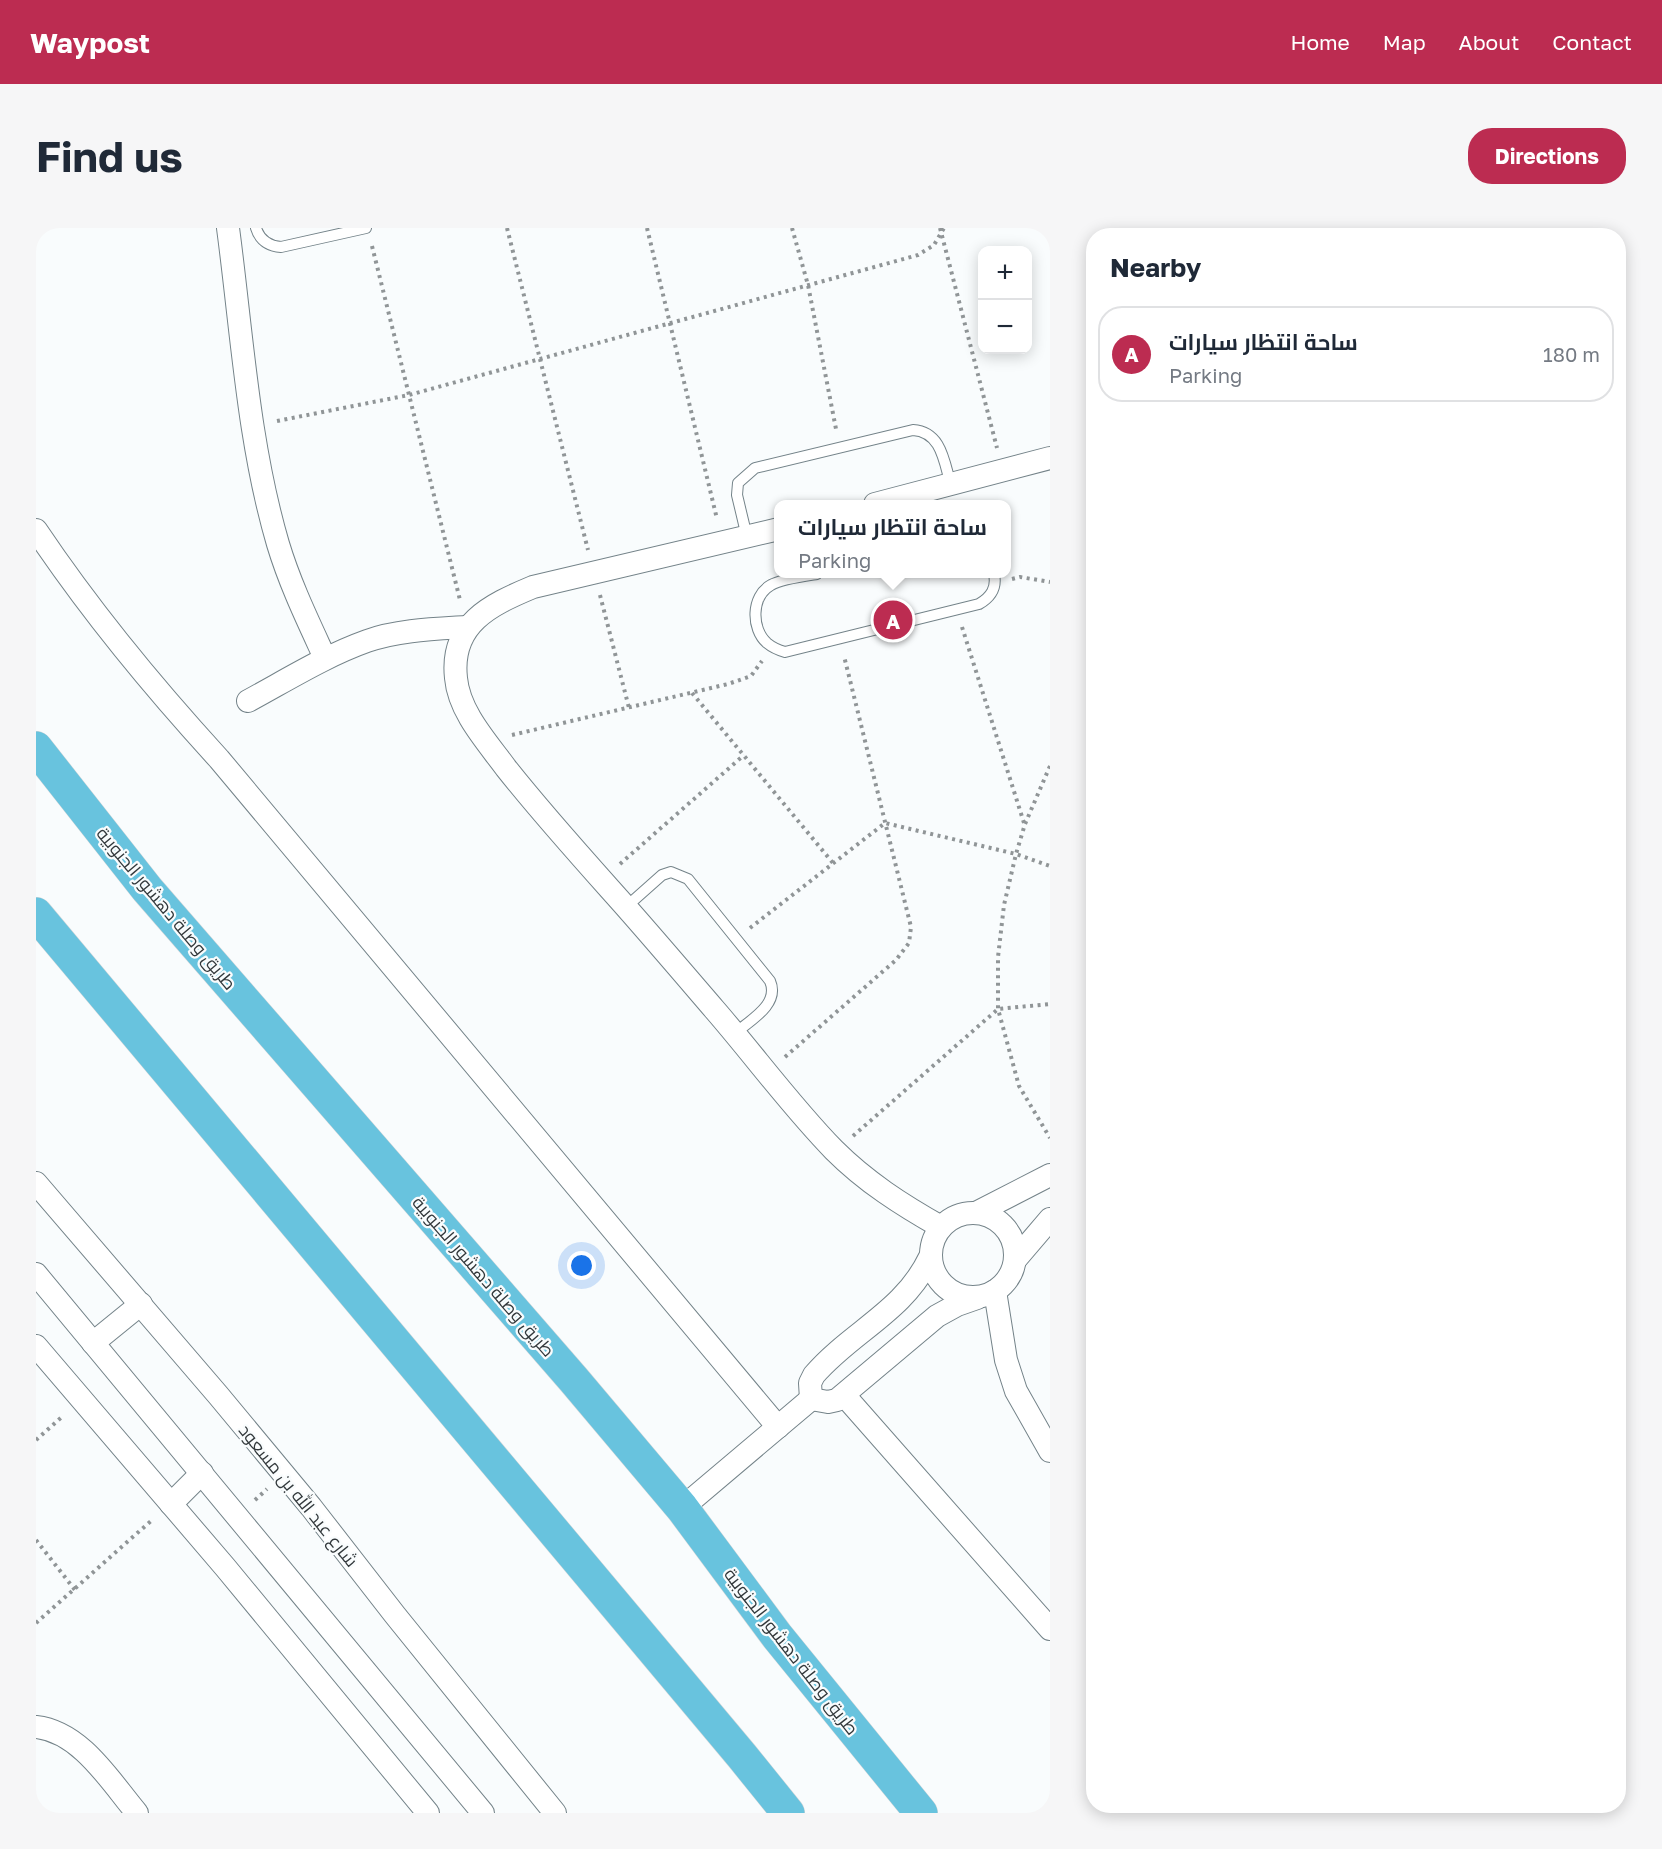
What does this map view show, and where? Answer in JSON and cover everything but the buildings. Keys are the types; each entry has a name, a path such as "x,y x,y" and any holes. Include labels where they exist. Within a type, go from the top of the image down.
{"highway":[{"name":"طريق وصلة دهشور الجنوبية","path":"36,748 147,889 566,1371 682,1508 777,1635 921,1813"},
{"path":"36,914 788,1813"}],"street":[{"path":"228,228 253,426 263,486 278,546 299,603 325,658"},
{"path":"891,500 1050,458"},
{"path":"36,530 107,629 161,696 219,759 778,1427"},
{"path":"774,530 533,587 499,601 467,627 456,652 456,679 464,706 486,742 558,831 735,1033 808,1122 835,1151 885,1193 941,1227"},
{"path":"248,701 325,658 368,640 414,631 467,627"},
{"path":"976,1213 1050,1175"},
{"name":"شارع عبد الله بن مسعود","path":"36,1183 284,1475 555,1813"},
{"path":"811,1399 810,1383 813,1375 899,1302 922,1273 930,1257 934,1236 951,1218 976,1213 989,1216 1001,1223 1010,1234 1015,1260"},
{"path":"811,1399 828,1402 837,1400 937,1316 957,1305 986,1294 1009,1278 1015,1260 1050,1219"},
{"path":"930,1257 933,1270 940,1282 951,1292 963,1297 986,1294"},
{"path":"36,1274 483,1813"},
{"path":"986,1294 1016,1391 1050,1451"},
{"path":"93,1342 141,1304"},
{"path":"36,1346 225,1567 428,1813"},
{"path":"844,1395 1050,1629"},
{"path":"682,1508 811,1399"},
{"path":"171,1504 202,1473"},
{"path":"36,1727 47,1728 82,1748 137,1813"}],"lane":[{"path":"256,228 258,236 272,246 281,247 366,228"},
{"path":"747,537 737,495 738,483 755,468 913,430 923,430 937,441 951,485"},
{"path":"797,578 772,584 763,591 755,610 760,633 766,642 784,652 979,604 988,599 994,591 995,578"},
{"path":"626,907 662,875 671,872 688,879 770,981 773,988 771,1002 735,1033"}],"path":[{"path":"507,228 630,708"},
{"path":"647,228 723,543"},
{"path":"792,228 808,285 840,447"},
{"path":"253,426 409,395 918,255 934,245 942,229"},
{"path":"942,229 1002,471"},
{"path":"370,239 467,627"},
{"path":"1011,577 1050,582"},
{"path":"956,609 1025,824"},
{"path":"768,1073 896,960 909,943 911,927 839,638"},
{"path":"486,742 692,693 751,676 762,662 766,642"},
{"path":"692,693 833,863"},
{"path":"602,880 744,755"},
{"path":"1050,766 1025,824 1016,854 1004,905 998,957 998,1009 1019,1086 1050,1138"},
{"path":"885,823 1016,854 1050,866"},
{"path":"736,939 885,823"},
{"path":"835,1151 998,1009 1050,1004"},
{"path":"36,1440 82,1400"},
{"path":"237,1517 284,1475"},
{"path":"36,1623 171,1504"},
{"path":"36,1540 75,1590"}],"place":[{"name":"ساحة انتظار سيارات","path":"893,620"}]}
